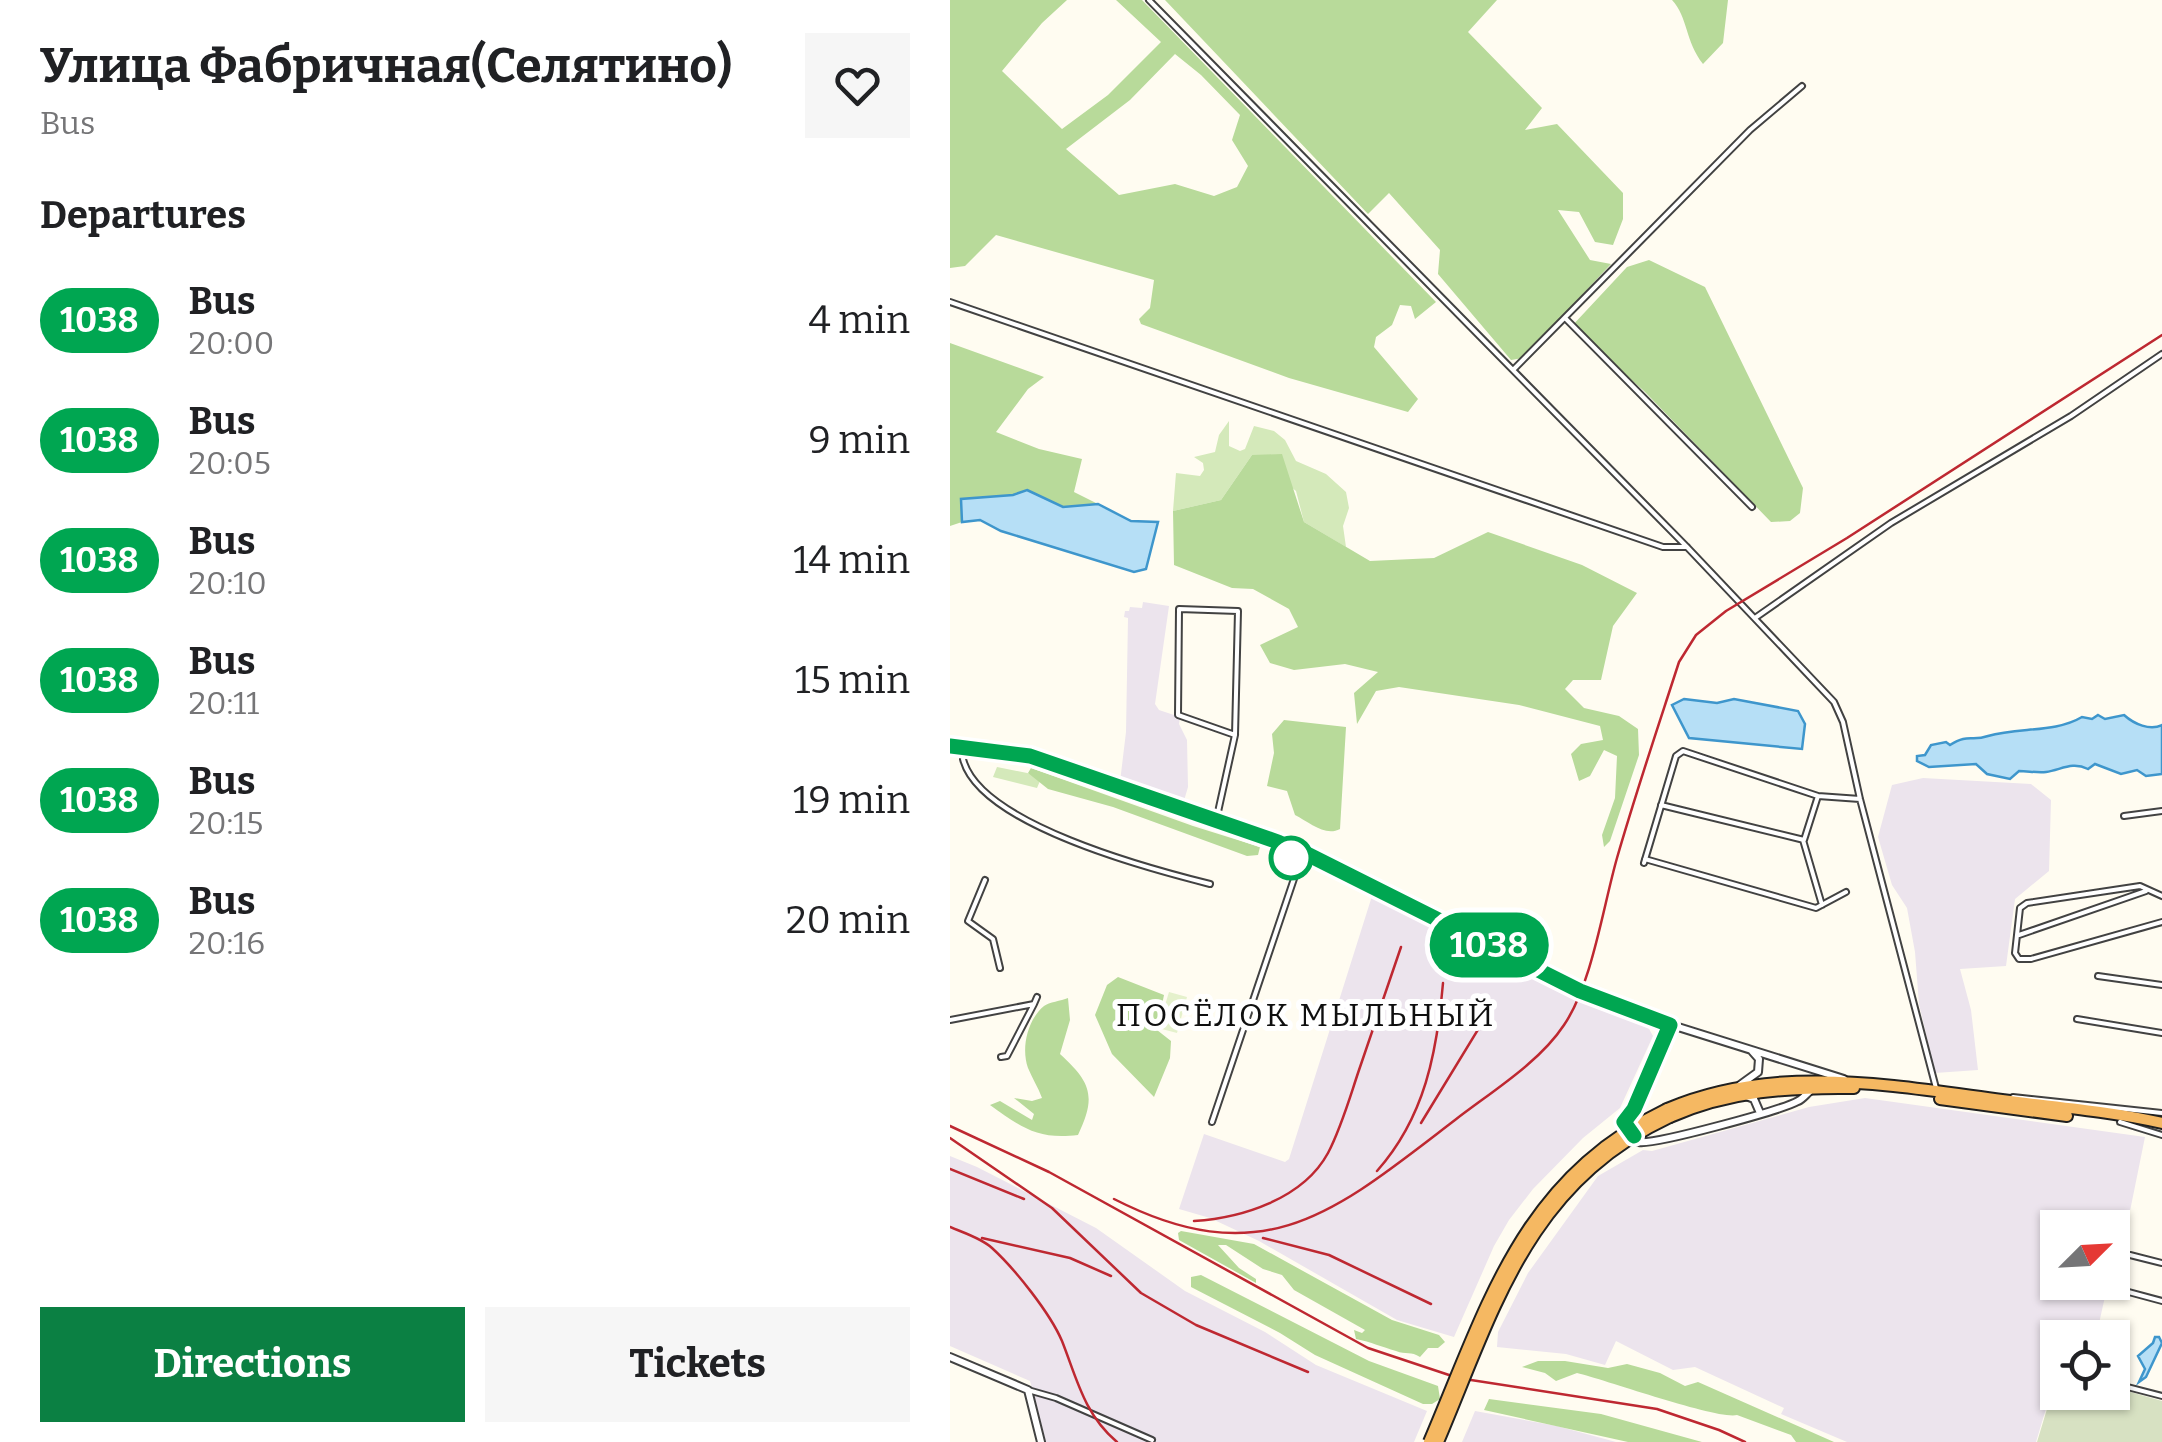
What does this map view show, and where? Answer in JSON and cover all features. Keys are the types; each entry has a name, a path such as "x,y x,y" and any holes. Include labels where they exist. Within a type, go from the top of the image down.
{"highway":[{"path":"1430,1442 1504,1267 1536,1215 1594,1154 1622,1134 1669,1113 1734,1091 1791,1081 1850,1081 1992,1099 2162,1129"},
{"path":"1734,1091 1864,1088 2162,1129"},
{"path":"1438,1442 1511,1270 1542,1220 1599,1160 1669,1113"}],"street":[{"path":"1149,0 1687,547 1834,702 1843,722 1936,1092"},
{"path":"1513,370 1750,130 1802,86"},
{"path":"950,302 1663,547 1687,547"},
{"path":"1565,318 1752,507"},
{"path":"1754,618 1891,523 2071,416 2162,354"},
{"path":"1216,821 1235,735 1238,612 1178,608 1178,715 1235,735"},
{"path":"950,746 1030,756 1303,852 1580,991 1670,1025 1850,1081"},
{"path":"968,748 963,760 967,771 1003,808 1080,843 1159,872 1210,884"},
{"path":"1846,892 1816,908 1644,861 1676,756 1684,751 1818,796 1860,799"},
{"path":"1818,796 1803,840 1822,905"},
{"path":"1661,804 1803,840"},
{"path":"2124,816 2162,811"},
{"path":"1212,1122 1303,852"},
{"path":"985,880 968,922 993,938 1000,968"},
{"path":"2017,936 2159,885"},
{"path":"2162,896 2149,889 2127,888 2027,903 2020,908 2016,953 2024,960 2162,922"},
{"path":"2098,976 2162,984"},
{"path":"1000,1058 1007,1056 1038,997"},
{"path":"950,1020 1034,1004"},
{"path":"2077,1019 2162,1032"},
{"path":"1670,1025 1634,1109 1624,1122 1637,1140 1650,1144 1800,1101 1811,1091 1822,1088"},
{"path":"1734,1091 1756,1076 1759,1068 1756,1054 1746,1047"},
{"path":"1734,1091 1754,1099 1760,1112"},
{"path":"1992,1099 2045,1098 2162,1113"},
{"path":"2130,1256 2162,1262"},
{"path":"2130,1292 2162,1301"},
{"path":"950,1357 1152,1440"},
{"path":"2130,1388 2162,1396"},
{"path":"1028,1390 1041,1442"}],"shaded area":[{"path":"1143,602 1169,606 1155,704 1159,710 1180,717 1187,740 1188,787 1183,804 1120,782 1126,732 1128,618 1124,617 1130,607 1142,608"},
{"path":"1923,778 2031,784 2051,800 2049,871 2015,899 2006,966 1960,969 1971,1010 1978,1070 1935,1073 1919,1004 1907,908 1892,885 1878,837 1892,785"},
{"path":"1372,896 1565,995 1648,1027 1653,1036 1620,1108 1583,1138 1509,1220 1454,1337 1397,1320 1259,1241 1210,1218 1179,1209 1204,1134 1285,1162 1289,1159"},
{"path":"1865,1098 2145,1137 2130,1211 2040,1210 2040,1300 2104,1300 2100,1320 2040,1320 2040,1410 2046,1410 2036,1442 1847,1442 1781,1414 1784,1408 1695,1367 1673,1370 1616,1341 1605,1365 1566,1354 1497,1347 1498,1332 1528,1273 1598,1176 1643,1150 1652,1151 1809,1107"},
{"path":"950,1156 1096,1228 1185,1291 1265,1332 1316,1365 1427,1411 1414,1442 1046,1442 1030,1381 950,1346"},
{"path":"1475,1411 1557,1426 1616,1442 1462,1442"}],"green space":[{"path":"950,0 1067,0 1002,71 1062,129 1108,95 1161,42 1116,0 1142,0 1436,302 1415,319 1411,306 1400,305 1392,325 1376,337 1374,347 1418,399 1408,412 1289,378 1141,324 1139,319 1150,308 1154,280 996,235 965,266 950,268","holes":["1175,54 1240,115 1232,140 1248,166 1237,187 1214,196 1175,184 1119,195 1066,149 1130,100"]},
{"path":"1165,0 1497,0 1468,32 1542,108 1525,130 1557,124 1623,193 1623,219 1613,245 1595,242 1579,212 1558,210 1590,260 1611,264 1523,358 1511,360 1438,274 1440,250 1389,193 1368,214"},
{"path":"1672,0 1728,0 1723,43 1703,64 1681,14"},
{"path":"1649,260 1705,287 1803,488 1800,513 1790,521 1771,522 1644,391 1571,327 1627,267"},
{"path":"950,343 1044,377 1028,389 996,432 1039,449 1082,459 1074,492 1098,504 1063,507 1027,490 1013,495 962,499 962,522 950,526"},
{"path":"1229,421 1229,446 1245,449 1254,426 1274,431 1285,440 1296,461 1326,474 1346,492 1346,547 1304,522 1296,491 1252,455 1221,500 1173,511 1176,473 1200,476 1203,463 1194,457 1215,452 1219,435"},
{"path":"1282,454 1304,522 1370,561 1434,558 1488,532 1582,565 1637,593 1613,626 1601,680 1573,680 1565,689 1584,708 1619,716 1638,729 1639,755 1610,841 1604,847 1602,835 1615,798 1617,756 1604,750 1590,776 1579,781 1571,754 1581,744 1603,740 1600,726 1519,705 1399,687 1376,691 1357,724 1354,693 1378,672 1345,664 1294,670 1270,663 1260,645 1298,627 1289,609 1253,589 1232,588 1174,565 1173,511 1221,500 1252,455"},
{"path":"1284,720 1346,727 1340,829 1323,830 1295,815 1287,791 1267,786 1274,753 1272,734"},
{"path":"997,767 1042,776 1037,788 993,777"},
{"path":"1031,768 1260,847 1258,855 1247,856 1113,807 1048,789 1028,773"},
{"path":"1118,977 1164,995 1157,1030 1171,1041 1170,1058 1154,1097 1112,1054 1095,1015 1107,985"},
{"path":"1169,992 1187,997 1177,1033 1158,1028"},
{"path":"1068,998 1070,1020 1060,1054 1085,1082 1089,1100 1078,1135 1051,1136 1021,1125 990,1105 1000,1101 1032,1120 1034,1114 1014,1098 1042,1098 1026,1060 1027,1035 1044,1006"},
{"path":"1181,1231 1254,1244 1392,1320 1439,1335 1445,1342 1438,1348 1428,1348 1420,1357 1356,1339 1354,1330 1365,1330 1294,1290 1282,1275 1263,1269 1226,1245 1218,1245 1256,1283 1179,1240"},
{"path":"1201,1275 1369,1361 1438,1386 1440,1399 1423,1404 1315,1355 1191,1287 1191,1277"},
{"path":"1538,1361 1608,1368 1627,1364 1660,1373 1685,1386 1698,1382 1834,1442 1796,1442 1791,1435 1737,1415 1686,1406 1577,1373 1556,1381 1545,1373 1522,1367"},
{"path":"2130,1392 2162,1401 2162,1442 2037,1442 2047,1410 2130,1410"},
{"path":"1489,1399 1601,1414 1702,1442 1628,1442 1484,1410"}],"water":[{"path":"1027,490 1063,507 1098,504 1131,521 1158,522 1146,569 1134,572 1001,531 980,520 962,522 961,499 1013,495"},
{"path":"1684,699 1717,703 1734,699 1798,711 1805,724 1802,749 1689,738 1672,705"},
{"path":"2098,715 2105,719 2124,715 2147,727 2162,725 2162,774 2146,776 2137,770 2121,774 2095,764 2088,769 2072,766 2046,772 2019,771 2010,779 1987,774 1976,764 1929,767 1917,761 1917,756 1925,755 1931,745 2049,728"},
{"path":"2155,1337 2162,1343 2146,1377 2139,1382 2145,1369 2138,1356"}],"railway":[{"path":"1114,1199 1167,1221 1214,1232 1257,1232 1297,1222 1373,1182 1514,1076 1554,1039 1582,989 1647,760 1679,662 1696,635 1726,611 1847,538 2162,335"},
{"path":"1194,1221 1232,1216 1270,1203 1303,1183 1317,1169 1341,1124 1401,947"},
{"path":"1377,1171 1407,1129 1426,1083 1443,983"},
{"path":"1421,1123 1493,1005"},
{"path":"950,1126 1049,1172 1368,1348 1458,1378 1657,1409 1745,1442"},
{"path":"950,1138 1052,1208 1141,1293 1196,1325 1308,1372"},
{"path":"950,1169 1024,1199"},
{"path":"950,1227 988,1244 1031,1292 1062,1341 1089,1408 1117,1442"},
{"path":"982,1238 1070,1258 1111,1276"},
{"path":"1263,1238 1329,1255 1431,1304"}],"bus line":[{"name":"1038","path":"950,746 1030,756 1278,842 1291,848 1287,857 1300,862 1303,852 1580,991 1670,1025 1634,1109 1624,1122 1634,1136"}],"district":[{"name":"ПОСЁЛОК МЫЛЬНЫЙ","path":"1306,1015"}]}
